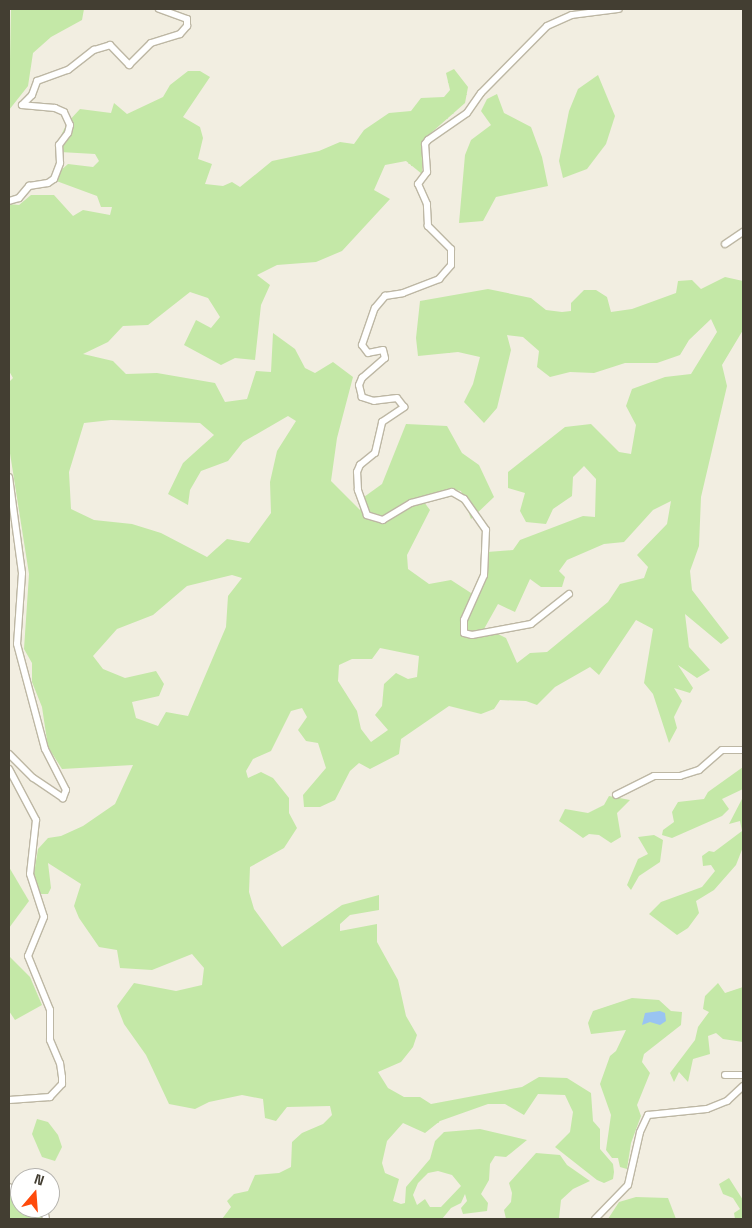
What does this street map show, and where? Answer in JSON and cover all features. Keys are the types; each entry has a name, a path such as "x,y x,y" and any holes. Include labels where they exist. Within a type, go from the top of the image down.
{"street":[{"path":"9,201 19,198 29,186 48,183 54,179 60,163 59,145 68,133 70,125 64,112 40,105 23,107 22,102 32,96 38,81 68,70 94,50 110,44 128,65 151,42 180,34 187,26 187,19 159,9"},
{"path":"569,594 531,624 472,635 464,633 464,620 484,575 486,530 464,499 452,492 411,503 383,520 367,515 358,490 357,472 360,465 375,453 382,422 404,407 397,398 374,401 362,397 359,385 362,378 386,358 383,350 368,353 362,345 374,308 385,296 402,293 439,279 451,266 451,249 428,226 427,204 418,184 427,172 425,144 428,140 467,113 481,93 547,26 572,15 619,9"},
{"path":"725,244 743,232"},
{"path":"9,477 22,573 17,644 45,749 66,790 63,798 33,778 9,754"},
{"path":"616,795 654,776 687,775 710,763 722,750 743,750"},
{"path":"9,770 36,820 30,874 44,917 28,956 50,1010 50,1040 60,1063 62,1077 62,1084 50,1097 9,1100"},
{"path":"725,1075 743,1075"},
{"path":"595,1219 628,1185 640,1132 648,1115 707,1109 727,1101 743,1086"}],"green space":[{"path":"11,9 84,9 82,20 51,37 33,53 28,86 9,110"},
{"path":"454,69 468,87 465,103 423,140 422,174 406,161 385,165 374,190 390,199 342,251 316,262 277,265 257,275 270,285 261,305 255,360 235,358 221,365 184,345 196,320 211,328 220,317 208,298 190,292 148,325 123,326 108,342 83,354 113,361 126,374 157,373 215,383 225,402 247,399 256,371 271,372 273,333 295,349 305,368 315,373 333,362 353,377 337,438 331,481 360,510 364,497 382,484 406,424 447,426 462,453 479,465 494,497 471,519 461,491 451,489 421,498 430,510 407,555 408,569 429,584 451,580 471,593 480,592 487,552 513,550 520,540 583,516 595,517 596,479 584,466 573,477 572,496 553,509 546,524 526,522 520,511 525,493 508,488 508,472 565,427 591,424 619,452 631,454 636,425 626,406 632,389 665,377 691,374 717,332 711,319 689,340 680,355 657,363 625,363 594,373 570,372 550,377 537,367 539,351 523,337 507,335 511,350 497,408 484,423 464,402 473,384 480,357 458,352 418,356 416,338 420,301 488,289 531,298 546,310 562,312 571,311 571,303 584,290 596,290 607,297 611,312 632,309 676,293 678,281 692,280 701,289 725,277 743,281 743,330 722,365 727,386 701,497 699,546 690,571 692,590 729,638 721,644 685,614 689,647 710,670 697,678 678,665 693,688 690,693 674,688 682,701 674,717 677,728 669,743 653,694 644,683 653,629 636,620 599,675 590,667 555,687 537,705 526,701 500,700 494,709 481,714 449,706 401,739 399,754 370,769 359,763 350,771 335,800 320,807 304,807 303,795 326,768 318,743 306,741 298,730 307,717 302,708 291,711 271,751 253,759 246,771 248,778 261,772 273,778 289,798 289,813 297,828 284,848 250,867 249,892 254,909 282,947 342,905 379,895 379,910 350,915 340,924 340,931 377,924 377,942 398,980 406,1016 417,1035 413,1047 401,1062 378,1072 388,1088 404,1097 420,1097 431,1104 522,1087 539,1077 567,1078 591,1093 593,1121 600,1129 600,1149 613,1164 614,1172 613,1179 604,1183 597,1180 555,1147 570,1132 573,1112 565,1095 538,1094 524,1115 505,1104 488,1104 440,1121 425,1133 403,1123 387,1141 382,1163 385,1173 399,1179 393,1201 401,1204 405,1203 406,1187 430,1159 435,1141 444,1132 480,1129 527,1140 506,1157 495,1156 490,1164 489,1180 481,1194 488,1203 487,1211 463,1214 461,1208 467,1201 465,1194 461,1203 451,1208 442,1219 222,1219 231,1207 227,1201 234,1194 248,1191 255,1175 279,1173 291,1167 292,1142 302,1133 323,1124 332,1115 330,1106 287,1107 276,1121 265,1118 263,1099 242,1095 209,1102 195,1109 169,1104 146,1055 124,1024 117,1006 134,983 176,991 202,985 204,968 192,954 152,970 120,968 117,950 99,947 79,918 74,906 81,884 48,863 51,888 48,894 41,894 33,879 38,849 48,838 61,836 83,826 115,804 133,765 62,769 48,747 42,707 32,682 32,663 24,649 29,574 9,447 9,382 13,378 9,371 9,204 19,205 31,195 54,195 73,216 83,210 110,215 112,207 101,207 97,196 51,179 68,164 93,167 99,161 95,154 60,152 56,146 67,123 80,109 111,113 114,103 127,114 163,97 170,85 188,71 200,71 210,77 183,117 200,127 203,138 198,159 212,164 205,184 223,186 232,182 240,187 272,161 319,151 340,142 354,144 364,130 389,113 411,111 421,98 444,97 450,90 446,73","holes":["288,416 296,421 277,451 270,482 271,513 249,543 227,539 207,557 161,533 132,524 94,520 71,509 69,472 84,423 111,420 200,423 214,435 183,463 168,494 188,505 190,490 201,471 228,461 243,442","671,501 667,524 637,555 648,567 644,578 620,584 608,602 547,652 530,653 517,663 506,638 494,632 471,633 484,629 498,604 515,612 530,579 541,587 562,587 565,577 559,571 567,560 604,544 624,542 653,510","232,575 242,578 228,596 226,627 188,716 166,712 158,726 136,718 132,702 159,696 164,684 156,671 125,678 103,669 93,656 117,629 153,615 187,586","380,648 419,656 417,677 408,679 396,673 384,684 382,706 375,715 388,730 371,742 361,729 357,711 338,681 339,665 352,659 372,659","438,1171 452,1175 461,1186 441,1207 430,1207 425,1199 417,1205 413,1195 418,1183 428,1173"]},
{"path":"598,75 615,116 606,144 587,169 563,178 559,161 569,111 578,89"},
{"path":"497,94 504,113 531,127 542,157 548,186 496,197 483,221 459,223 465,155 471,140 491,125 481,111 487,99"},
{"path":"743,767 743,789 722,799 729,809 722,816 672,838 662,835 663,830 674,822 672,812 678,802 704,799 708,792"},
{"path":"609,796 630,800 617,813 621,837 611,843 599,835 589,834 583,838 559,821 565,809 588,813 604,805"},
{"path":"743,797 743,847 736,865 714,890 696,901 699,913 688,928 677,935 649,914 661,902 702,887 715,871 711,865 703,866 702,856 709,851 714,852 742,831 740,821 729,824"},
{"path":"654,835 663,840 660,862 639,876 631,890 627,885 638,859 648,854 638,837"},
{"path":"9,867 29,901 9,928"},
{"path":"9,956 30,977 42,1005 15,1020 9,1011"},
{"path":"718,983 725,993 743,987 743,1042 723,1039 716,1033 708,1036 710,1054 693,1059 688,1082 679,1072 674,1082 670,1073 695,1040 698,1027 709,1012 703,1009 705,996"},
{"path":"632,998 659,1000 671,1011 682,1012 681,1025 644,1054 642,1062 650,1073 637,1105 641,1116 631,1143 627,1169 620,1167 618,1158 612,1158 606,1150 611,1115 600,1084 610,1056 616,1051 626,1030 591,1034 588,1023 593,1011"},
{"path":"37,1119 48,1122 58,1135 62,1147 55,1161 42,1157 32,1134"},
{"path":"536,1153 560,1155 567,1165 590,1181 573,1189 561,1200 559,1218 506,1219 504,1210 511,1202 512,1193 509,1183"},
{"path":"729,1178 743,1200 743,1219 735,1219 734,1213 740,1209 733,1198 723,1194 719,1184"},
{"path":"9,1190 10,1218 42,1219 9,1219"},
{"path":"636,1197 668,1198 676,1219 608,1219 619,1202"}],"water":[{"path":"660,1011 665,1013 666,1021 660,1025 650,1022 642,1025 645,1013"}]}
